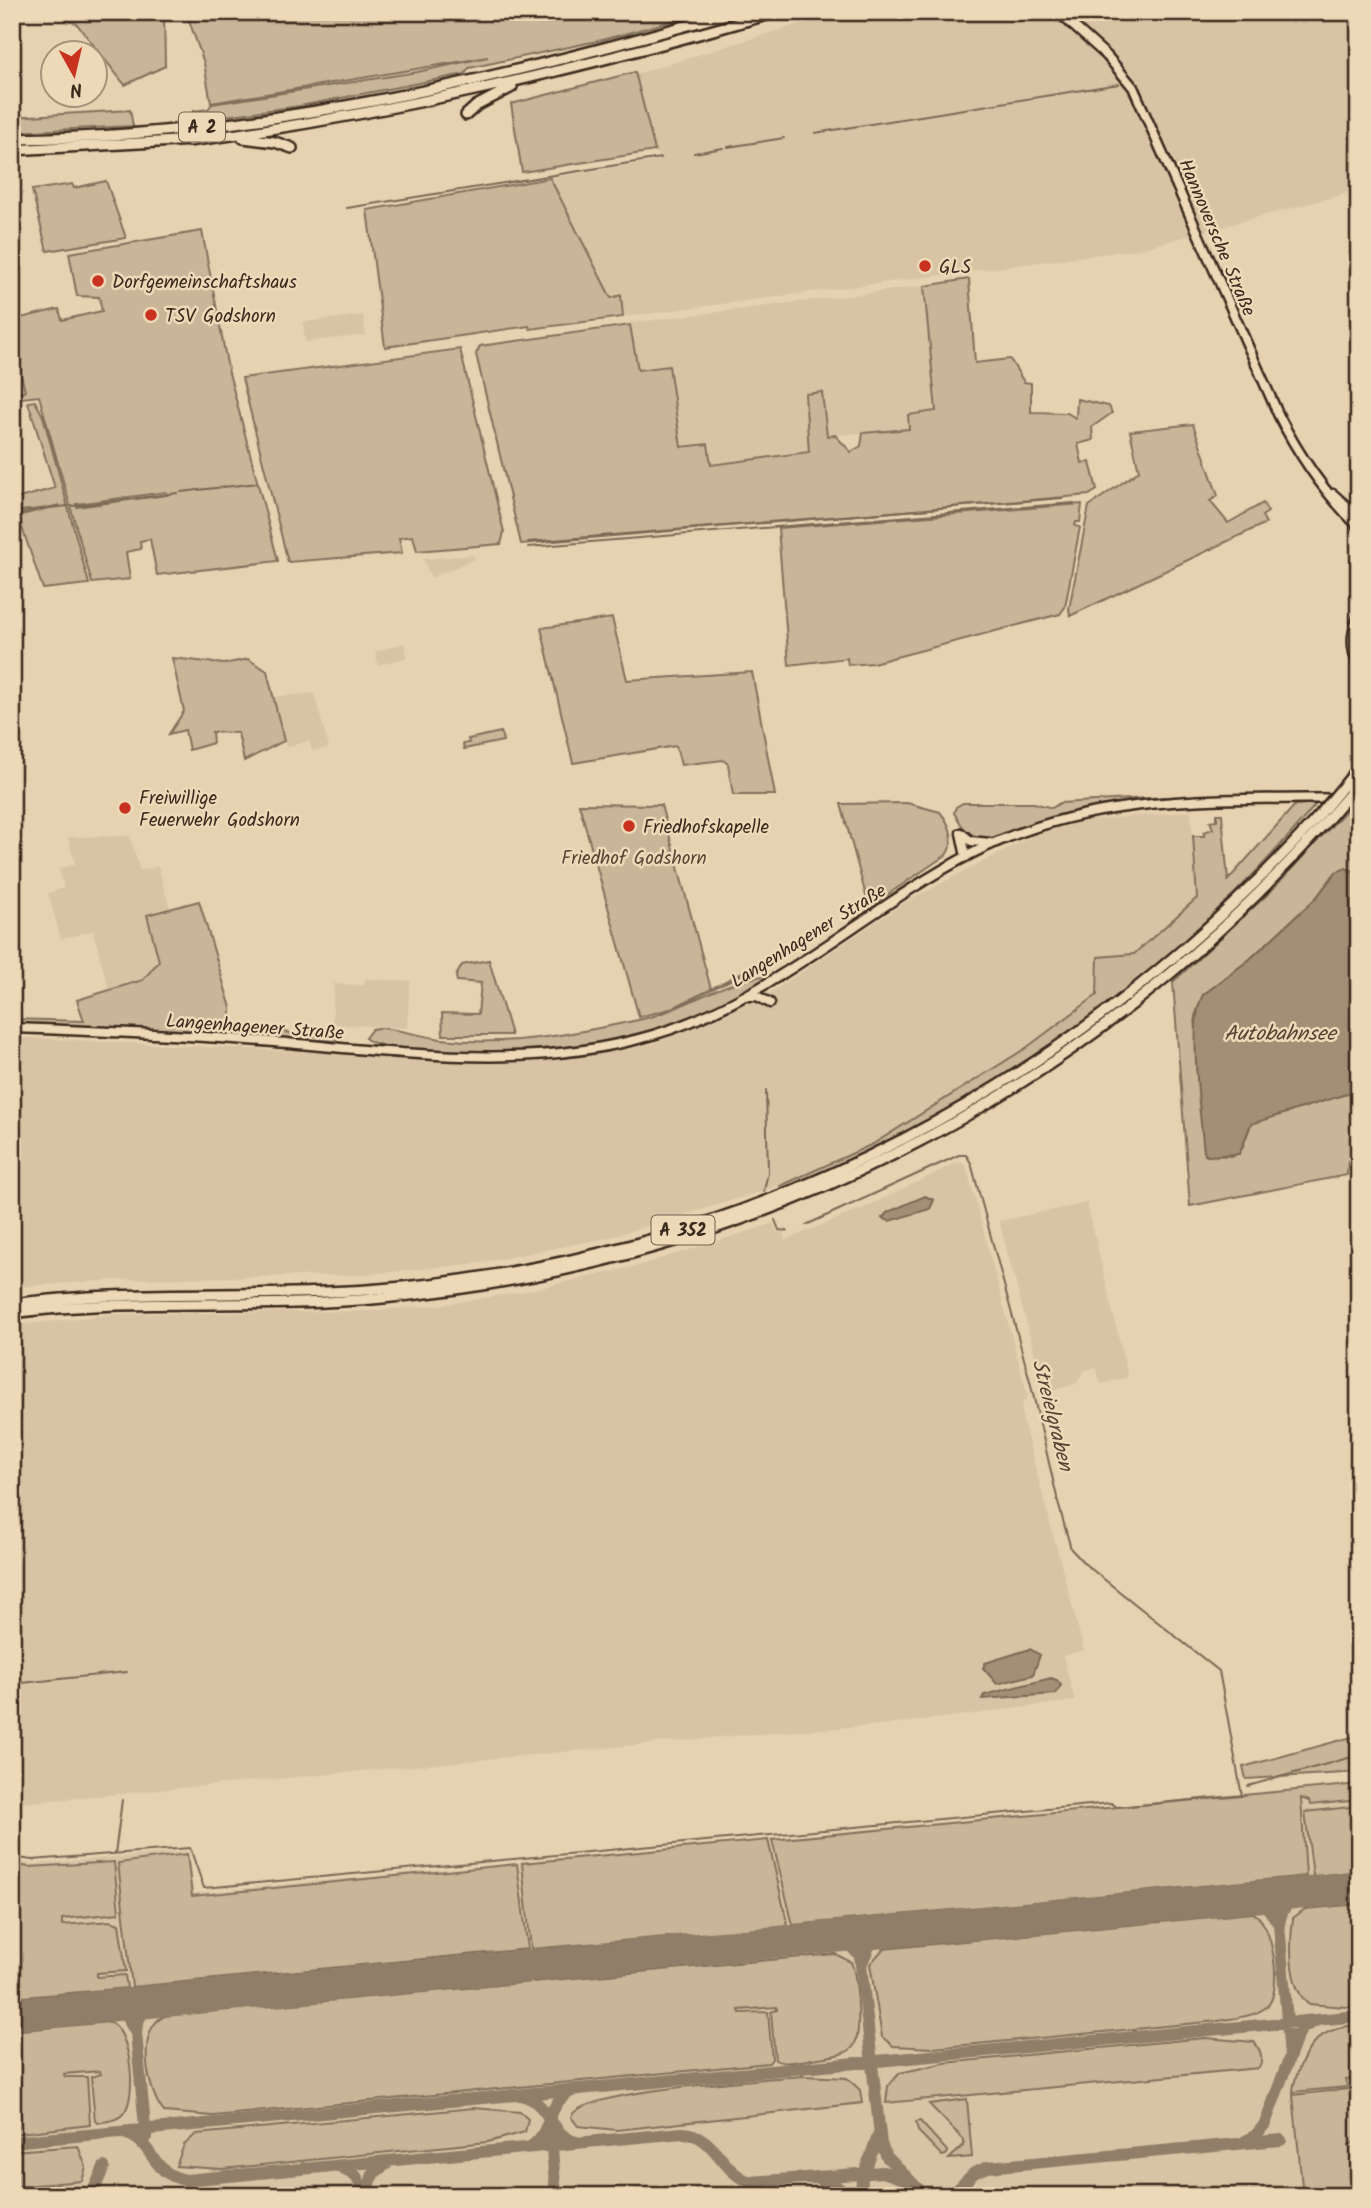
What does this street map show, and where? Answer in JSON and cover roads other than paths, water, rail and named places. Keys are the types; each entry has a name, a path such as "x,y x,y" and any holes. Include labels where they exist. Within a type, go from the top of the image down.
{"highway":[{"name":"A 2","path":"12,139 211,126 342,107 547,62 734,12"},
{"name":"A 2","path":"12,150 188,141 345,118 530,79 777,12"},
{"path":"466,115 492,97 530,79"},
{"path":"188,141 249,138 292,148"},
{"path":"1359,617 1353,642 1359,665"},
{"name":"A 352","path":"12,1313 101,1305 315,1302 439,1292 503,1283 623,1257 778,1207 902,1152 992,1102 1063,1056 1139,1000 1216,935 1320,821 1357,773"},
{"name":"A 352","path":"12,1304 102,1296 315,1293 435,1283 501,1274 620,1248 771,1200 898,1143 978,1099 1060,1047 1133,993 1210,928 1320,821"}],"main road":[{"name":"Hannoversche Straße","path":"1058,12 1107,56 1133,86 1279,416 1302,457 1359,527"},
{"name":"Hannoversche Straße","path":"1327,491 1359,517"},
{"name":"Langenhagener Straße","path":"12,1028 215,1038 432,1056 512,1058 595,1049 653,1035 745,996 970,855 1059,820 1120,806 1190,800 1359,798"},
{"path":"970,855 965,837 971,841 993,844"},
{"path":"745,996 757,996 770,1003"}],"water":[{"name":"Autobahnsee","path":"1346,868 1359,875 1359,1090 1251,1124 1239,1154 1207,1156 1204,1152 1195,1047 1198,1008 1203,995 1250,959 1316,898 1336,872"},
{"path":"925,1196 934,1200 930,1209 889,1221 882,1218 888,1212"},
{"path":"1030,1649 1040,1655 1033,1675 997,1684 983,1668 985,1663"},
{"path":"1051,1678 1061,1685 1056,1694 982,1699 984,1695"}],"waterway":[{"path":"815,133 1119,84"},
{"path":"728,147 784,138"},
{"path":"694,153 723,148"},
{"path":"347,208 661,158"},
{"path":"181,492 258,483"},
{"path":"72,506 178,493"},
{"path":"528,542 1062,498"},
{"path":"528,547 1074,503"},
{"path":"12,512 68,506"},
{"name":"Streielgraben","path":"764,1191 768,1172 766,1090"},
{"path":"12,1857 32,1860 190,1848 204,1888 1111,1803 1117,1807 1242,1796 1219,1671 1085,1564 1071,1549 1030,1381 971,1163 966,1155 959,1155 806,1225"},
{"name":"Streielgraben","path":"775,1220 779,1230 787,1231"},
{"path":"12,1684 127,1672"},
{"path":"1248,1786 1359,1755"},
{"path":"115,1854 122,1800"}],"place":[{"name":"GLS","path":"925,266"},
{"name":"Dorfgemeinschaftshaus","path":"98,281"},
{"name":"TSV Godshorn","path":"151,315"},
{"name":"Freiwillige Feuerwehr Godshorn","path":"125,808"},
{"name":"Friedhofskapelle","path":"629,826"}],"park label":[{"name":"Friedhof Godshorn","path":"634,857"}]}
